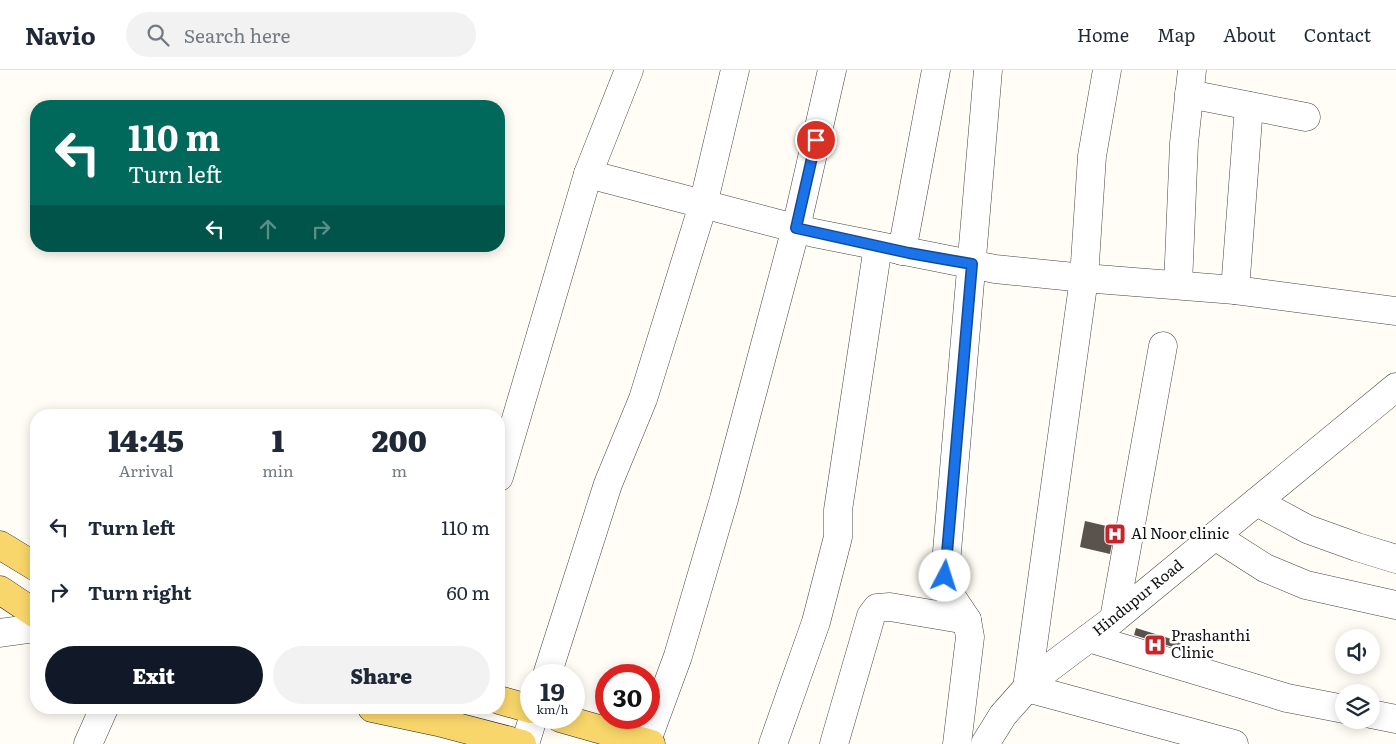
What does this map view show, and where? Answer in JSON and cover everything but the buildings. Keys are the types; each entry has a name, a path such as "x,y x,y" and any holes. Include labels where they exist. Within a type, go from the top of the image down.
{"main road":[{"path":"0,545 30,562"},
{"path":"0,590 30,610"},
{"path":"505,702 520,706"},
{"path":"400,714 523,744"},
{"path":"585,725 649,743"}],"street":[{"path":"505,457 588,174 629,70"},
{"path":"551,664 608,484 643,399 703,205 735,70"},
{"path":"649,743 678,656 724,499 796,228 832,70"},
{"path":"772,744 816,622 838,537 838,510 890,249 936,70"},
{"path":"957,744 970,637 967,620 949,593 945,576 988,70"},
{"path":"1107,70 1092,156 1084,278 1027,688 1234,744"},
{"path":"1178,285 1184,143 1191,82 1249,106 1306,117"},
{"path":"1235,290 1249,106"},
{"path":"588,174 796,228 890,249 995,269 1235,290 1396,311"},
{"path":"1114,619 1164,346"},
{"name":"Hindupur Road","path":"985,744 1004,715 1027,688 1114,619 1396,387"},
{"path":"1257,502 1308,528 1357,547 1396,558"},
{"path":"1215,536 1265,568 1306,585 1396,605"},
{"path":"834,744 871,616 877,608 890,607 967,620"},
{"path":"0,633 30,629"},
{"path":"1089,638 1287,698 1335,707"},
{"path":"88,744 101,714"},
{"path":"1380,716 1396,719"},
{"path":"523,744 529,729"}],"place":[{"name":"Al Noor clinic","path":"1115,534"},
{"name":"Prashanthi Clinic","path":"1155,645"}],"route":[{"path":"816,140 796,228 909,253 972,264 945,576"}]}
